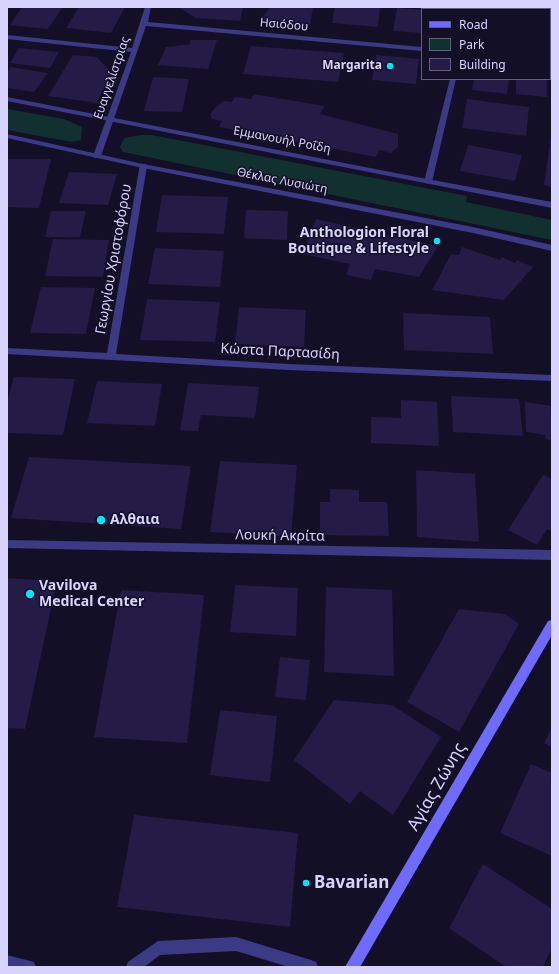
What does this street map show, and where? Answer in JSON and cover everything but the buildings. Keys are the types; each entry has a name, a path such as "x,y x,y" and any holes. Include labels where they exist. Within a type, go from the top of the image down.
{"main road":[{"name":"Αγίας Ζώνης","path":"352,967 552,625"}],"street":[{"name":"Ευαγγελίστριας","path":"97,156 144,24 148,7"},
{"name":"Ησιόδου","path":"144,24 421,49"},
{"path":"7,36 134,50"},
{"path":"428,182 452,80"},
{"name":"Εμμανουήλ Ροΐδη","path":"7,99 111,118 428,182 552,205"},
{"name":"Θέκλας Λυσιώτη","path":"7,136 143,166 472,230 552,248"},
{"name":"Γεωργίου Χριστοφόρου","path":"111,356 143,166"},
{"name":"Κώστα Παρτασίδη","path":"7,351 297,368 552,378"},
{"name":"Λουκή Ακρίτα","path":"7,544 552,555"},
{"path":"132,967 158,948 236,944 311,967"},
{"path":"7,962 29,967"}],"green space":[{"path":"7,109 64,119 82,127 81,140 72,142 7,130"},
{"path":"152,135 467,196 466,202 552,220 552,240 123,152 120,147 124,138"}],"place":[{"name":"Margarita","path":"390,66"},
{"name":"Anthologion Floral Boutique & Lifestyle","path":"437,241"},
{"name":"Αλθαια","path":"101,520"},
{"name":"Vavilova Medical Center","path":"30,594"},
{"name":"Bavarian","path":"306,883"}]}
